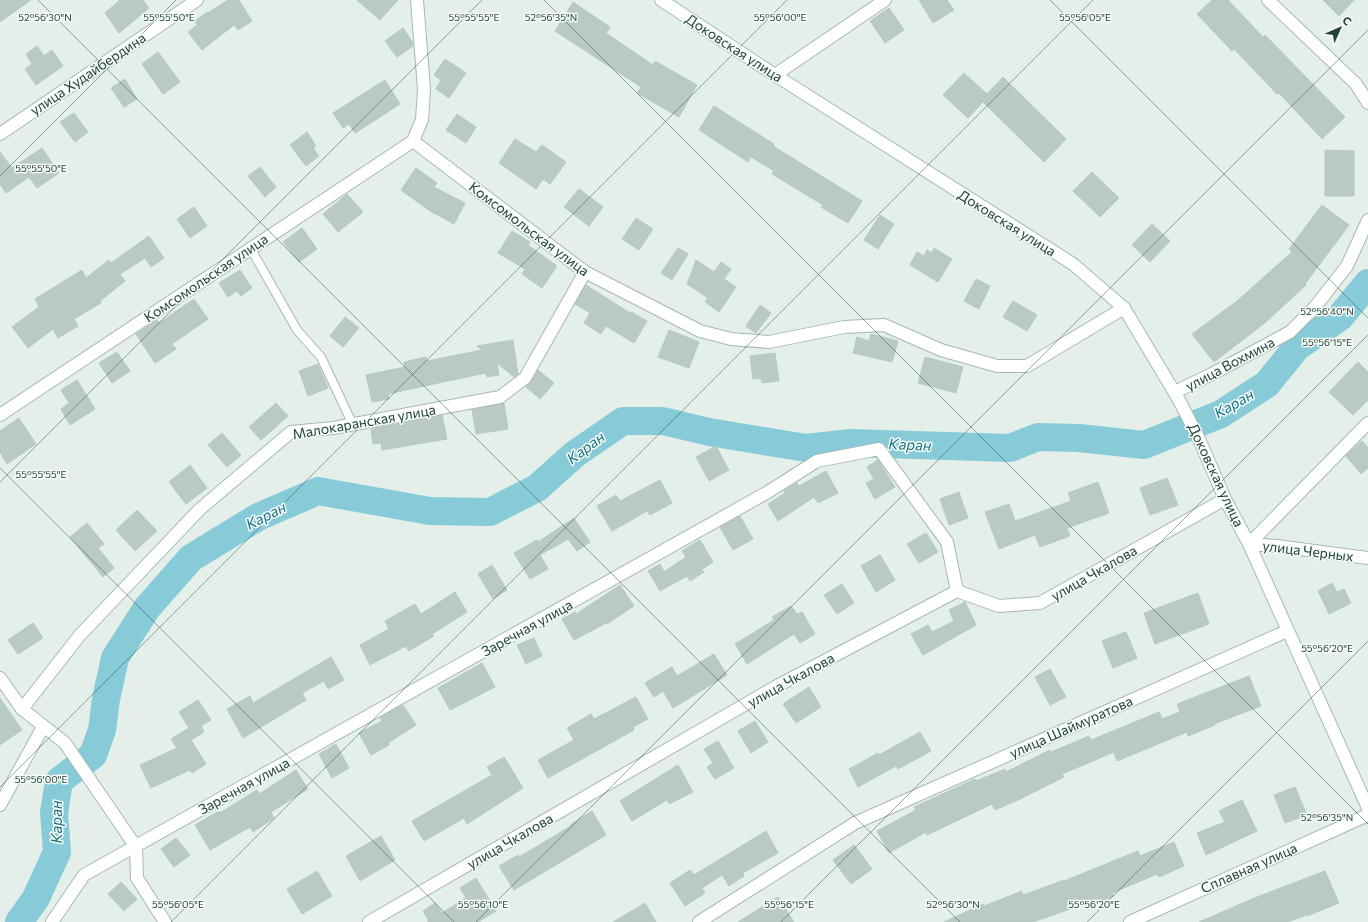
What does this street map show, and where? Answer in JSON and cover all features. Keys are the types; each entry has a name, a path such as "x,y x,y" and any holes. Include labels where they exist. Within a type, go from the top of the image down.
{"street":[{"name":"улица Худайбердина","path":"0,134 197,0"},
{"path":"413,141 422,120 424,89 417,0"},
{"name":"Доковская улица","path":"661,0 775,75 1073,264 1124,308 1177,396 1199,439 1225,499 1249,544 1286,631 1368,808"},
{"path":"775,75 885,0"},
{"path":"1268,0 1356,84 1368,103"},
{"name":"Комсомольская улица","path":"0,415 413,141 585,272 700,331 731,339 769,342 844,327 884,325 941,350 997,366 1027,366 1124,308"},
{"name":"улица Вохмина","path":"1177,396 1212,374 1290,332 1315,307 1347,266 1368,220"},
{"name":"Малокаранская улица","path":"22,709 80,636 200,509 291,432 353,425 500,397 524,378 585,272"},
{"name":"Доковская улица","path":"1249,544 1368,423"},
{"name":"Заречная улица","path":"52,922 84,875 768,492 817,460 879,449 947,542 957,591"},
{"name":"улица Чкалова","path":"370,922 777,686 957,591 999,606 1040,604 1225,499"},
{"name":"улица Черных","path":"1249,544 1368,558"},
{"name":"улица Шаймуратова","path":"699,922 855,823 1286,631"},
{"path":"0,678 22,709 43,728 65,743 136,847 137,878 165,922"},
{"path":"0,805 43,728"},
{"name":"Сплавная улица","path":"1130,922 1368,815"}],"lane":[{"path":"251,249 297,330 321,357 353,425"}],"building":[{"path":"0,0 31,0 0,22"},
{"path":"120,0 143,0 149,8 119,33 105,13"},
{"path":"228,0 239,0 252,21 238,30 234,25 202,50 188,32 197,25 195,21"},
{"path":"357,0 398,0 380,20"},
{"path":"919,0 947,0 954,10 933,23"},
{"path":"1212,0 1228,0 1263,37 1265,35 1345,117 1322,139 1279,93 1277,94 1234,49 1232,51 1197,14"},
{"path":"1323,0 1354,0 1339,16"},
{"path":"573,2 610,27 606,33 653,65 655,61 697,85 679,117 637,93 641,87 555,31"},
{"path":"889,8 904,30 885,43 870,21"},
{"path":"403,28 413,43 413,46 397,57 385,41"},
{"path":"37,46 44,56 52,50 63,66 36,85 25,69 32,64 26,54"},
{"path":"158,52 180,82 163,94 142,64"},
{"path":"445,59 466,73 449,98 436,89 441,80 434,75"},
{"path":"964,73 987,94 1003,77 1066,139 1044,162 983,102 968,118 943,95"},
{"path":"125,79 137,99 124,107 111,88"},
{"path":"385,80 400,104 355,133 349,124 343,128 333,113"},
{"path":"714,106 774,144 773,146 862,201 848,223 821,207 823,205 772,174 774,171 751,157 748,162 699,130"},
{"path":"74,113 88,132 75,142 60,122"},
{"path":"457,114 476,127 466,143 446,130"},
{"path":"307,132 316,146 313,148 319,156 306,166 290,145"},
{"path":"515,139 536,152 542,145 566,162 550,184 543,179 536,189 499,163"},
{"path":"42,148 59,173 37,188 29,177 6,193 0,184 0,152 12,168"},
{"path":"1325,150 1354,151 1354,196 1325,196"},
{"path":"260,167 276,187 265,197 248,176"},
{"path":"416,168 437,183 434,187 465,203 454,224 430,211 401,190"},
{"path":"1092,172 1119,198 1100,217 1073,191"},
{"path":"579,189 603,207 589,226 564,207"},
{"path":"347,194 363,212 338,232 323,214"},
{"path":"1322,205 1349,225 1305,284 1306,285 1266,322 1214,362 1192,334 1237,301 1292,252 1289,249"},
{"path":"194,207 207,226 190,238 177,219"},
{"path":"880,215 894,224 878,249 864,240"},
{"path":"636,218 653,229 639,250 622,239"},
{"path":"1152,224 1170,241 1150,262 1132,245"},
{"path":"302,228 317,249 299,262 283,242"},
{"path":"512,231 530,242 528,245 557,266 542,288 522,274 525,269 498,253"},
{"path":"149,236 164,258 151,267 145,258 120,274 125,281 100,301 101,303 74,319 78,326 58,338 53,329 28,348 12,327 39,307 35,299 82,270 86,278 109,260 111,263"},
{"path":"678,248 688,254 672,280 661,273"},
{"path":"934,248 952,259 938,282 910,265 917,252 924,256 927,250 932,253"},
{"path":"696,260 714,272 721,262 731,269 724,279 736,287 719,312 705,302 708,298 687,284"},
{"path":"240,270 252,288 241,296 237,291 228,297 219,283"},
{"path":"976,279 990,286 979,309 964,301"},
{"path":"586,285 630,313 631,312 647,321 634,343 606,326 601,334 584,323 590,313 575,304"},
{"path":"194,299 208,319 172,344 176,349 155,363 136,334 157,320 159,323"},
{"path":"1013,301 1037,315 1027,331 1003,317"},
{"path":"760,305 771,313 756,333 746,326"},
{"path":"345,317 359,328 343,347 330,336"},
{"path":"669,330 699,342 689,368 658,357"},
{"path":"871,334 898,341 892,362 853,353 857,337 869,341"},
{"path":"513,340 518,374 514,377 497,363 499,375 487,377 486,373 443,382 388,394 389,399 372,402 366,375 405,367 404,362 426,357 427,361 482,350 477,346"},
{"path":"117,352 130,371 112,383 99,363"},
{"path":"775,353 779,381 762,383 761,378 753,379 750,356"},
{"path":"925,357 963,367 956,393 918,383"},
{"path":"1358,362 1368,372 1368,400 1353,415 1329,392"},
{"path":"318,364 328,388 308,396 299,371"},
{"path":"538,370 554,383 540,399 526,387 531,382"},
{"path":"77,380 95,409 70,425 61,409 69,403 61,390"},
{"path":"276,403 288,416 261,440 249,427"},
{"path":"504,403 508,429 476,434 472,410"},
{"path":"442,415 447,439 382,450 381,443 373,444 371,429"},
{"path":"19,418 36,444 7,464 0,452 0,431"},
{"path":"222,433 241,455 227,467 208,445"},
{"path":"1362,441 1368,448 1368,468 1361,474 1346,456"},
{"path":"716,446 729,470 709,481 696,457"},
{"path":"878,460 895,487 875,499 866,483 874,479 867,467"},
{"path":"190,465 207,488 186,504 169,482"},
{"path":"826,471 838,493 818,503 814,497 778,521 768,504 797,483 799,486"},
{"path":"1167,478 1178,505 1150,515 1140,488"},
{"path":"660,480 672,503 650,515 647,511 612,531 597,506 616,495 620,501"},
{"path":"1098,482 1109,513 1067,528 1070,536 1040,547 1035,535 999,549 985,512 1009,504 1015,521 1071,501 1068,493"},
{"path":"959,492 968,518 949,525 940,499"},
{"path":"137,510 157,531 135,551 116,530"},
{"path":"740,516 753,539 733,550 720,527"},
{"path":"574,518 590,542 577,551 568,539 540,555 548,569 530,579 514,553 537,540 538,542"},
{"path":"87,523 104,544 98,548 114,568 103,577 70,537"},
{"path":"926,533 938,552 919,563 907,544"},
{"path":"700,540 713,562 701,570 704,572 690,581 687,576 660,591 648,571 660,564 664,572 686,557 682,551"},
{"path":"880,555 895,580 876,592 861,566"},
{"path":"492,565 507,590 493,599 478,574"},
{"path":"1332,583 1337,592 1344,589 1351,603 1329,614 1318,591"},
{"path":"842,584 854,603 837,614 824,595"},
{"path":"620,585 634,606 607,624 606,623 574,640 562,619 575,612 576,614"},
{"path":"455,592 467,612 432,634 434,636 409,651 406,646 370,665 360,645 389,629 385,621 415,604 421,614"},
{"path":"1198,593 1209,624 1155,644 1144,613"},
{"path":"965,602 976,625 923,655 911,634 928,625 932,632 954,621 949,610"},
{"path":"791,606 797,614 802,612 815,634 800,643 794,634 747,664 735,644 774,620 772,617"},
{"path":"33,623 43,638 18,654 8,640"},
{"path":"1126,632 1137,658 1113,668 1102,641"},
{"path":"534,638 542,656 526,664 517,645"},
{"path":"714,654 727,675 673,708 663,691 654,697 645,683 672,667 677,676"},
{"path":"331,657 344,680 328,689 324,681 302,693 306,700 243,738 227,709 250,696 253,703"},
{"path":"482,663 495,687 450,710 438,688"},
{"path":"1050,669 1066,697 1050,705 1035,677"},
{"path":"1249,676 1261,706 1214,724 1215,725 1188,736 1187,732 1117,761 1114,752 1062,774 1064,777 1018,800 995,810 992,804 927,835 926,832 889,853 877,831 916,810 914,807 975,779 976,781 1005,769 1006,772 1050,750 1051,752 1089,736 1091,740 1159,712 1162,719 1180,712 1177,704"},
{"path":"809,687 821,707 796,723 783,704"},
{"path":"636,697 648,719 633,727 634,730 548,778 538,760 574,740 567,728 591,714 594,719"},
{"path":"0,698 22,730 0,745"},
{"path":"198,700 211,720 201,726 204,732 191,740 206,764 192,773 190,770 151,788 140,765 177,748 171,739 189,728 179,712"},
{"path":"403,705 416,725 388,743 389,745 371,755 359,733 382,721 380,718"},
{"path":"755,721 768,742 751,753 738,731"},
{"path":"920,732 931,751 898,769 896,766 858,787 849,769 878,753 879,755"},
{"path":"718,741 734,768 715,779 707,767 713,763 704,749"},
{"path":"336,744 349,768 332,778 319,754"},
{"path":"504,757 523,788 467,824 464,818 424,841 412,821 492,775 487,767"},
{"path":"678,765 693,792 669,804 667,800 632,821 620,801"},
{"path":"296,770 308,789 271,812 274,818 253,832 250,827 210,850 195,825 219,811 220,813 257,790 259,794"},
{"path":"1295,787 1307,815 1285,823 1274,795"},
{"path":"1242,800 1257,831 1206,855 1197,833 1225,822 1219,811"},
{"path":"592,811 606,835 514,890 499,866 518,855 519,857 571,826 570,825"},
{"path":"766,831 778,853 743,873 744,876 729,886 722,875 702,888 705,893 685,906 670,883 690,870 694,875"},
{"path":"381,836 395,860 360,881 346,856"},
{"path":"176,838 190,855 174,867 161,849"},
{"path":"1174,842 1184,866 1159,877 1157,874 1112,893 1114,896 1085,908 1084,904 1033,922 944,922 983,904 984,906 1022,891 1023,895 1064,881 1138,851 1140,856"},
{"path":"854,845 872,869 851,884 833,860"},
{"path":"317,871 332,896 302,914 287,889"},
{"path":"1325,871 1339,903 1307,916 1287,922 1199,922 1252,899"},
{"path":"476,878 496,911 478,922 427,922 429,921 423,911 435,903 442,913 466,898 460,888"},
{"path":"121,882 137,899 124,911 108,894"},
{"path":"778,897 794,922 738,922"},
{"path":"645,903 656,922 613,922"}],"waterway":[{"name":"Каран","path":"19,922 36,898 57,852 54,813 59,781 93,755 102,730 106,699 115,658 147,608 191,558 258,517 318,491 430,511 490,512 537,488 575,454 623,421 663,421 709,432 806,448 851,443 1010,448 1038,437 1079,438 1144,445 1221,414 1267,384 1297,347 1340,317 1368,283"}]}
